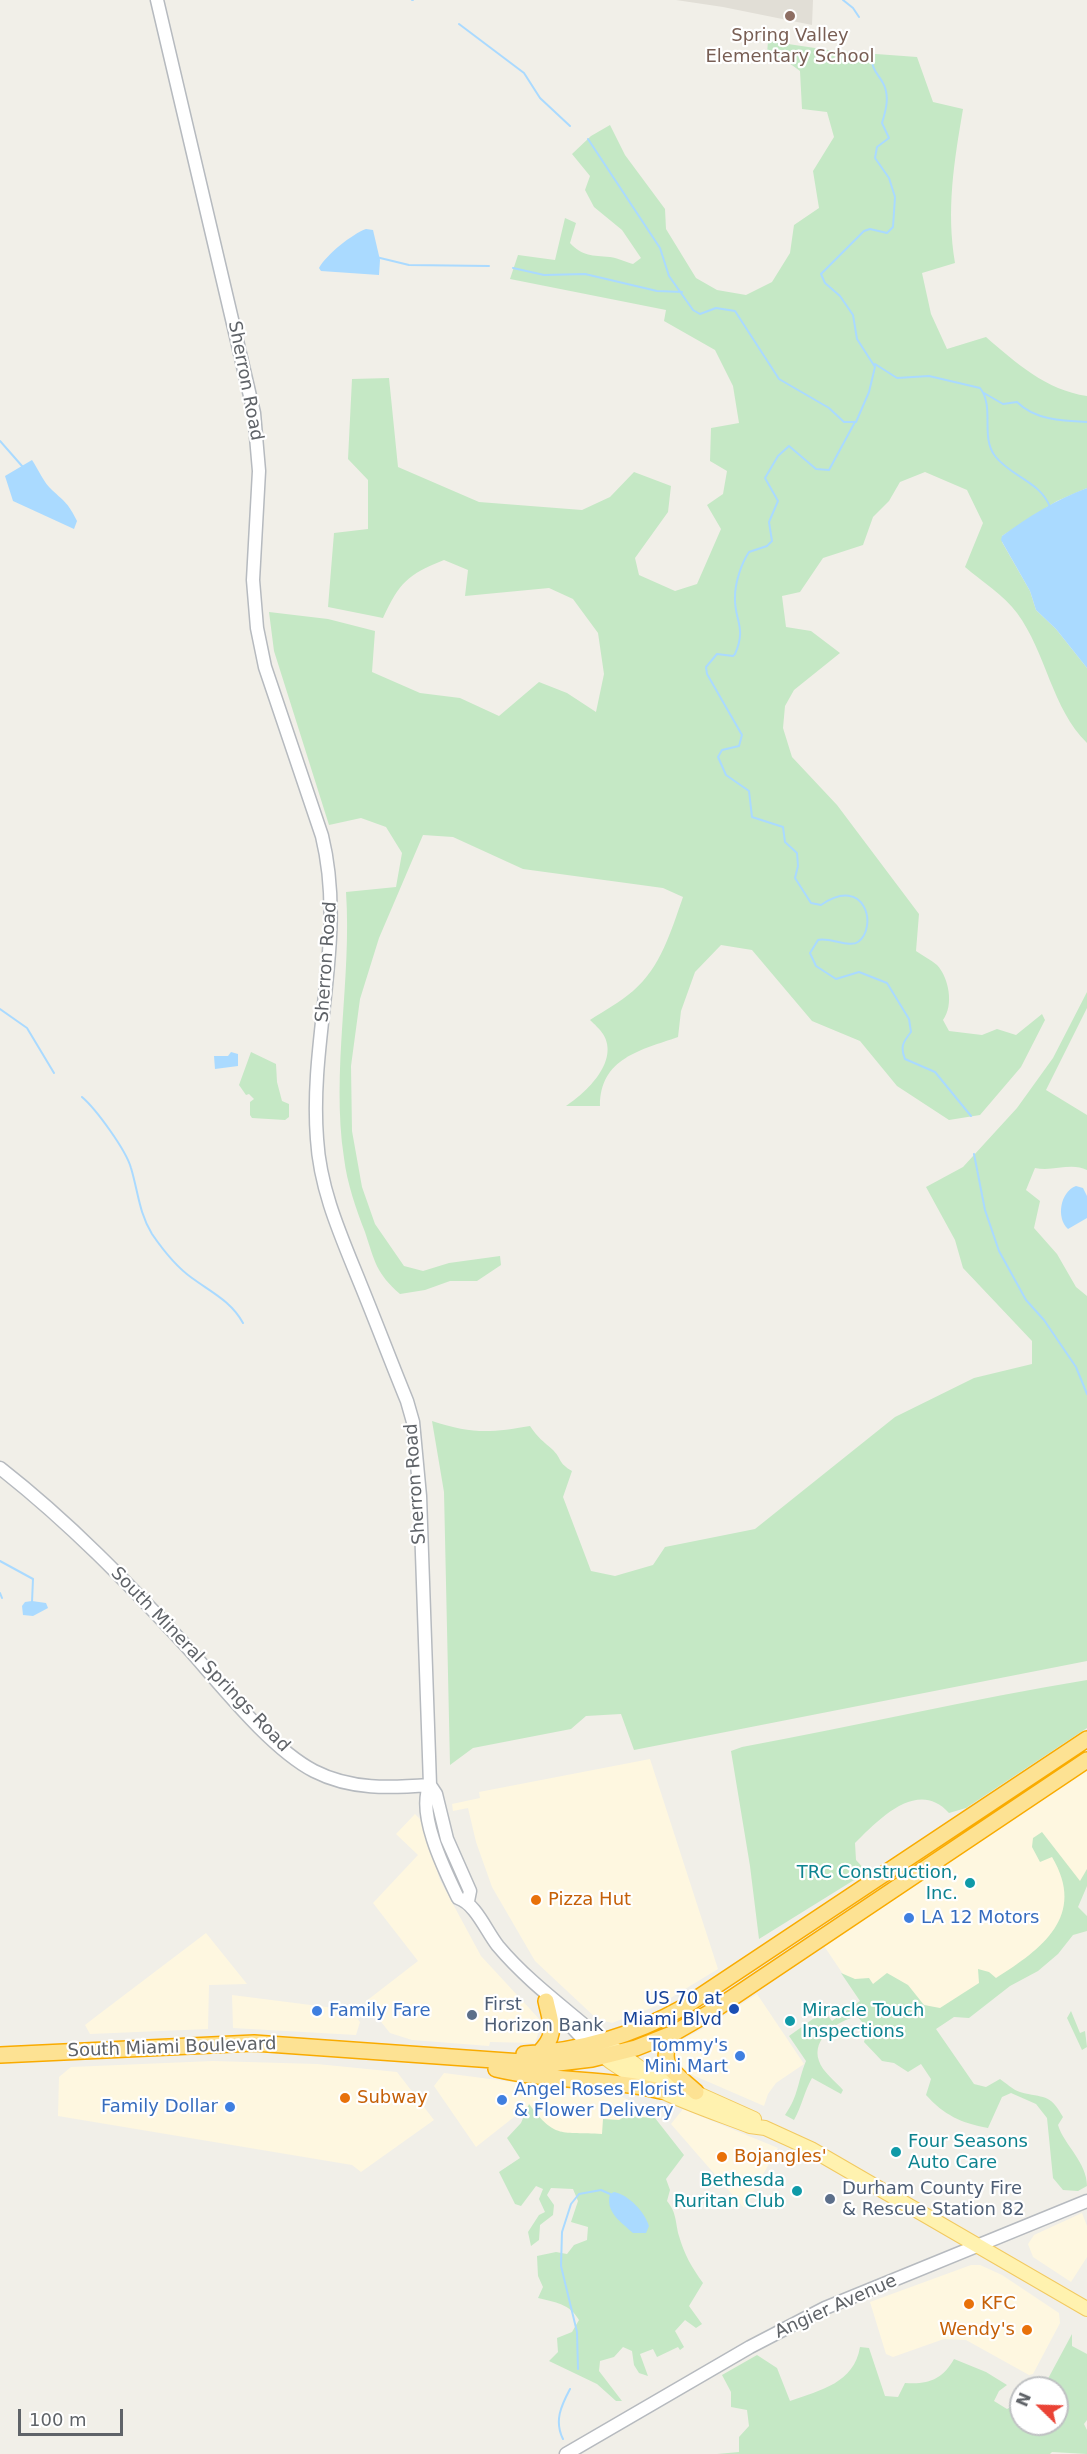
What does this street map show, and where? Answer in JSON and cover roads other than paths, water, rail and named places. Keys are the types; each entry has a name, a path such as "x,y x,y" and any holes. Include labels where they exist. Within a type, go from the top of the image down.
{"highway":[{"path":"599,2048 668,2016 732,1977 1087,1739"},
{"name":"South Miami Boulevard","path":"452,2058 539,2054 599,2048 619,2053 674,2032 741,1992 1087,1760"},
{"path":"886,1874 896,1888"},
{"path":"732,1977 741,1992"},
{"path":"539,2054 549,2044 552,2033 543,1996"},
{"path":"674,2032 665,2050 666,2062 696,2092"},
{"name":"South Miami Boulevard","path":"0,2055 254,2043 550,2064 599,2048"},
{"path":"452,2058 528,2077 632,2086 661,2091"}],"main road":[{"name":"Sherron Road","path":"157,0 254,413 259,471 253,590 258,638 327,858 332,923 317,1096 319,1165 336,1224 407,1401 413,1422 420,1496 430,1785 424,1796 436,1848 458,1898 468,1901 498,1945 543,1996 599,2048"},
{"name":"South Mineral Springs Road","path":"0,1468 56,1513 104,1558 260,1726 301,1763 324,1775 352,1784 387,1787 430,1785"},
{"path":"599,2048 661,2091 750,2127 765,2128"},
{"path":"619,2053 640,2068 758,2120 765,2128 848,2170 1087,2309"},
{"name":"Angier Avenue","path":"566,2454 750,2347 825,2308 1087,2201"}],"water":[{"path":"366,229 373,230 380,260 379,275 321,271 319,268 322,263 333,251"},
{"path":"32,460 46,484 71,510 77,521 74,529 13,501 5,476"},
{"path":"1087,488 1087,668 1056,629 1036,610 1030,591 1001,540 1002,536 1032,515"},
{"path":"231,1052 238,1054 238,1066 215,1069 214,1056 228,1056"},
{"path":"1076,1186 1083,1188 1087,1196 1087,1218 1068,1229 1061,1212 1063,1199"},
{"path":"25,1602 46,1603 48,1608 33,1616 23,1615 22,1606"},
{"path":"614,2192 631,2200 640,2210 649,2226 646,2233 633,2233 615,2216 609,2200 610,2194"}],"waterway":[{"path":"843,0 859,17"},
{"path":"459,24 524,73 540,98 570,126"},
{"path":"588,139 660,248 669,276 693,310 700,314 716,308 735,311 779,379 829,408 844,422 856,422 869,392 875,367 857,339 853,315 840,296 825,283 821,274 864,231 870,229 887,233 893,227 895,197 889,178 875,158 877,147 889,138 882,123 887,98 883,83 872,61"},
{"path":"376,257 409,265 489,266"},
{"path":"513,268 544,275 585,274 657,291 682,292"},
{"path":"875,364 897,378 929,376 980,388 987,404 988,440 995,456 1039,491 1050,507"},
{"path":"984,393 1003,404 1017,402 1040,416 1087,422"},
{"path":"855,422 829,470 816,469 789,446 778,456 765,478 778,501 769,522 772,541 767,546 749,552 739,574 735,605 740,637 735,654 733,656 717,654 706,667 707,674 742,735 739,746 722,750 718,757 726,775 749,791 752,817 783,827 785,842 797,853 798,866 795,878 811,903 821,905 836,897 849,896 858,899 864,907 867,916 864,935 854,944 818,940 810,953 816,966 836,979 859,972 887,983 909,1019 911,1032 904,1042 905,1059 935,1072 971,1116"},
{"path":"0,441 22,466"},
{"path":"0,1009 27,1028 54,1073"},
{"path":"82,1097 110,1130 128,1160 144,1218 156,1240 180,1268 227,1303 243,1323"},
{"path":"974,1154 985,1210 999,1251 1026,1300 1044,1320 1076,1367 1087,1394"},
{"path":"0,1561 33,1579 32,1602"},
{"path":"0,1593 2,1598"},
{"path":"578,2369 577,2332 561,2266 562,2232 571,2204 579,2194 601,2190 610,2194"},
{"path":"563,2439 559,2420 561,2408 570,2389"}],"place":[{"name":"Spring Valley Elementary School","path":"790,16"},
{"name":"TRC Construction, Inc.","path":"970,1883"},
{"name":"Pizza Hut","path":"536,1900"},
{"name":"LA 12 Motors","path":"909,1918"},
{"name":"US 70 at Miami Blvd","path":"734,2009"},
{"name":"Family Fare","path":"317,2011"},
{"name":"First Horizon Bank","path":"472,2015"},
{"name":"Miracle Touch Inspections","path":"790,2021"},
{"name":"Tommy's Mini Mart","path":"740,2056"},
{"name":"Subway","path":"345,2098"},
{"name":"Angel Roses Florist & Flower Delivery","path":"502,2100"},
{"name":"Family Dollar","path":"230,2107"},
{"name":"Four Seasons Auto Care","path":"896,2152"},
{"name":"Bojangles'","path":"722,2157"},
{"name":"Bethesda Ruritan Club","path":"797,2191"},
{"name":"Durham County Fire & Rescue Station 82","path":"830,2199"},
{"name":"KFC","path":"969,2304"},
{"name":"Wendy's","path":"1027,2330"}]}
